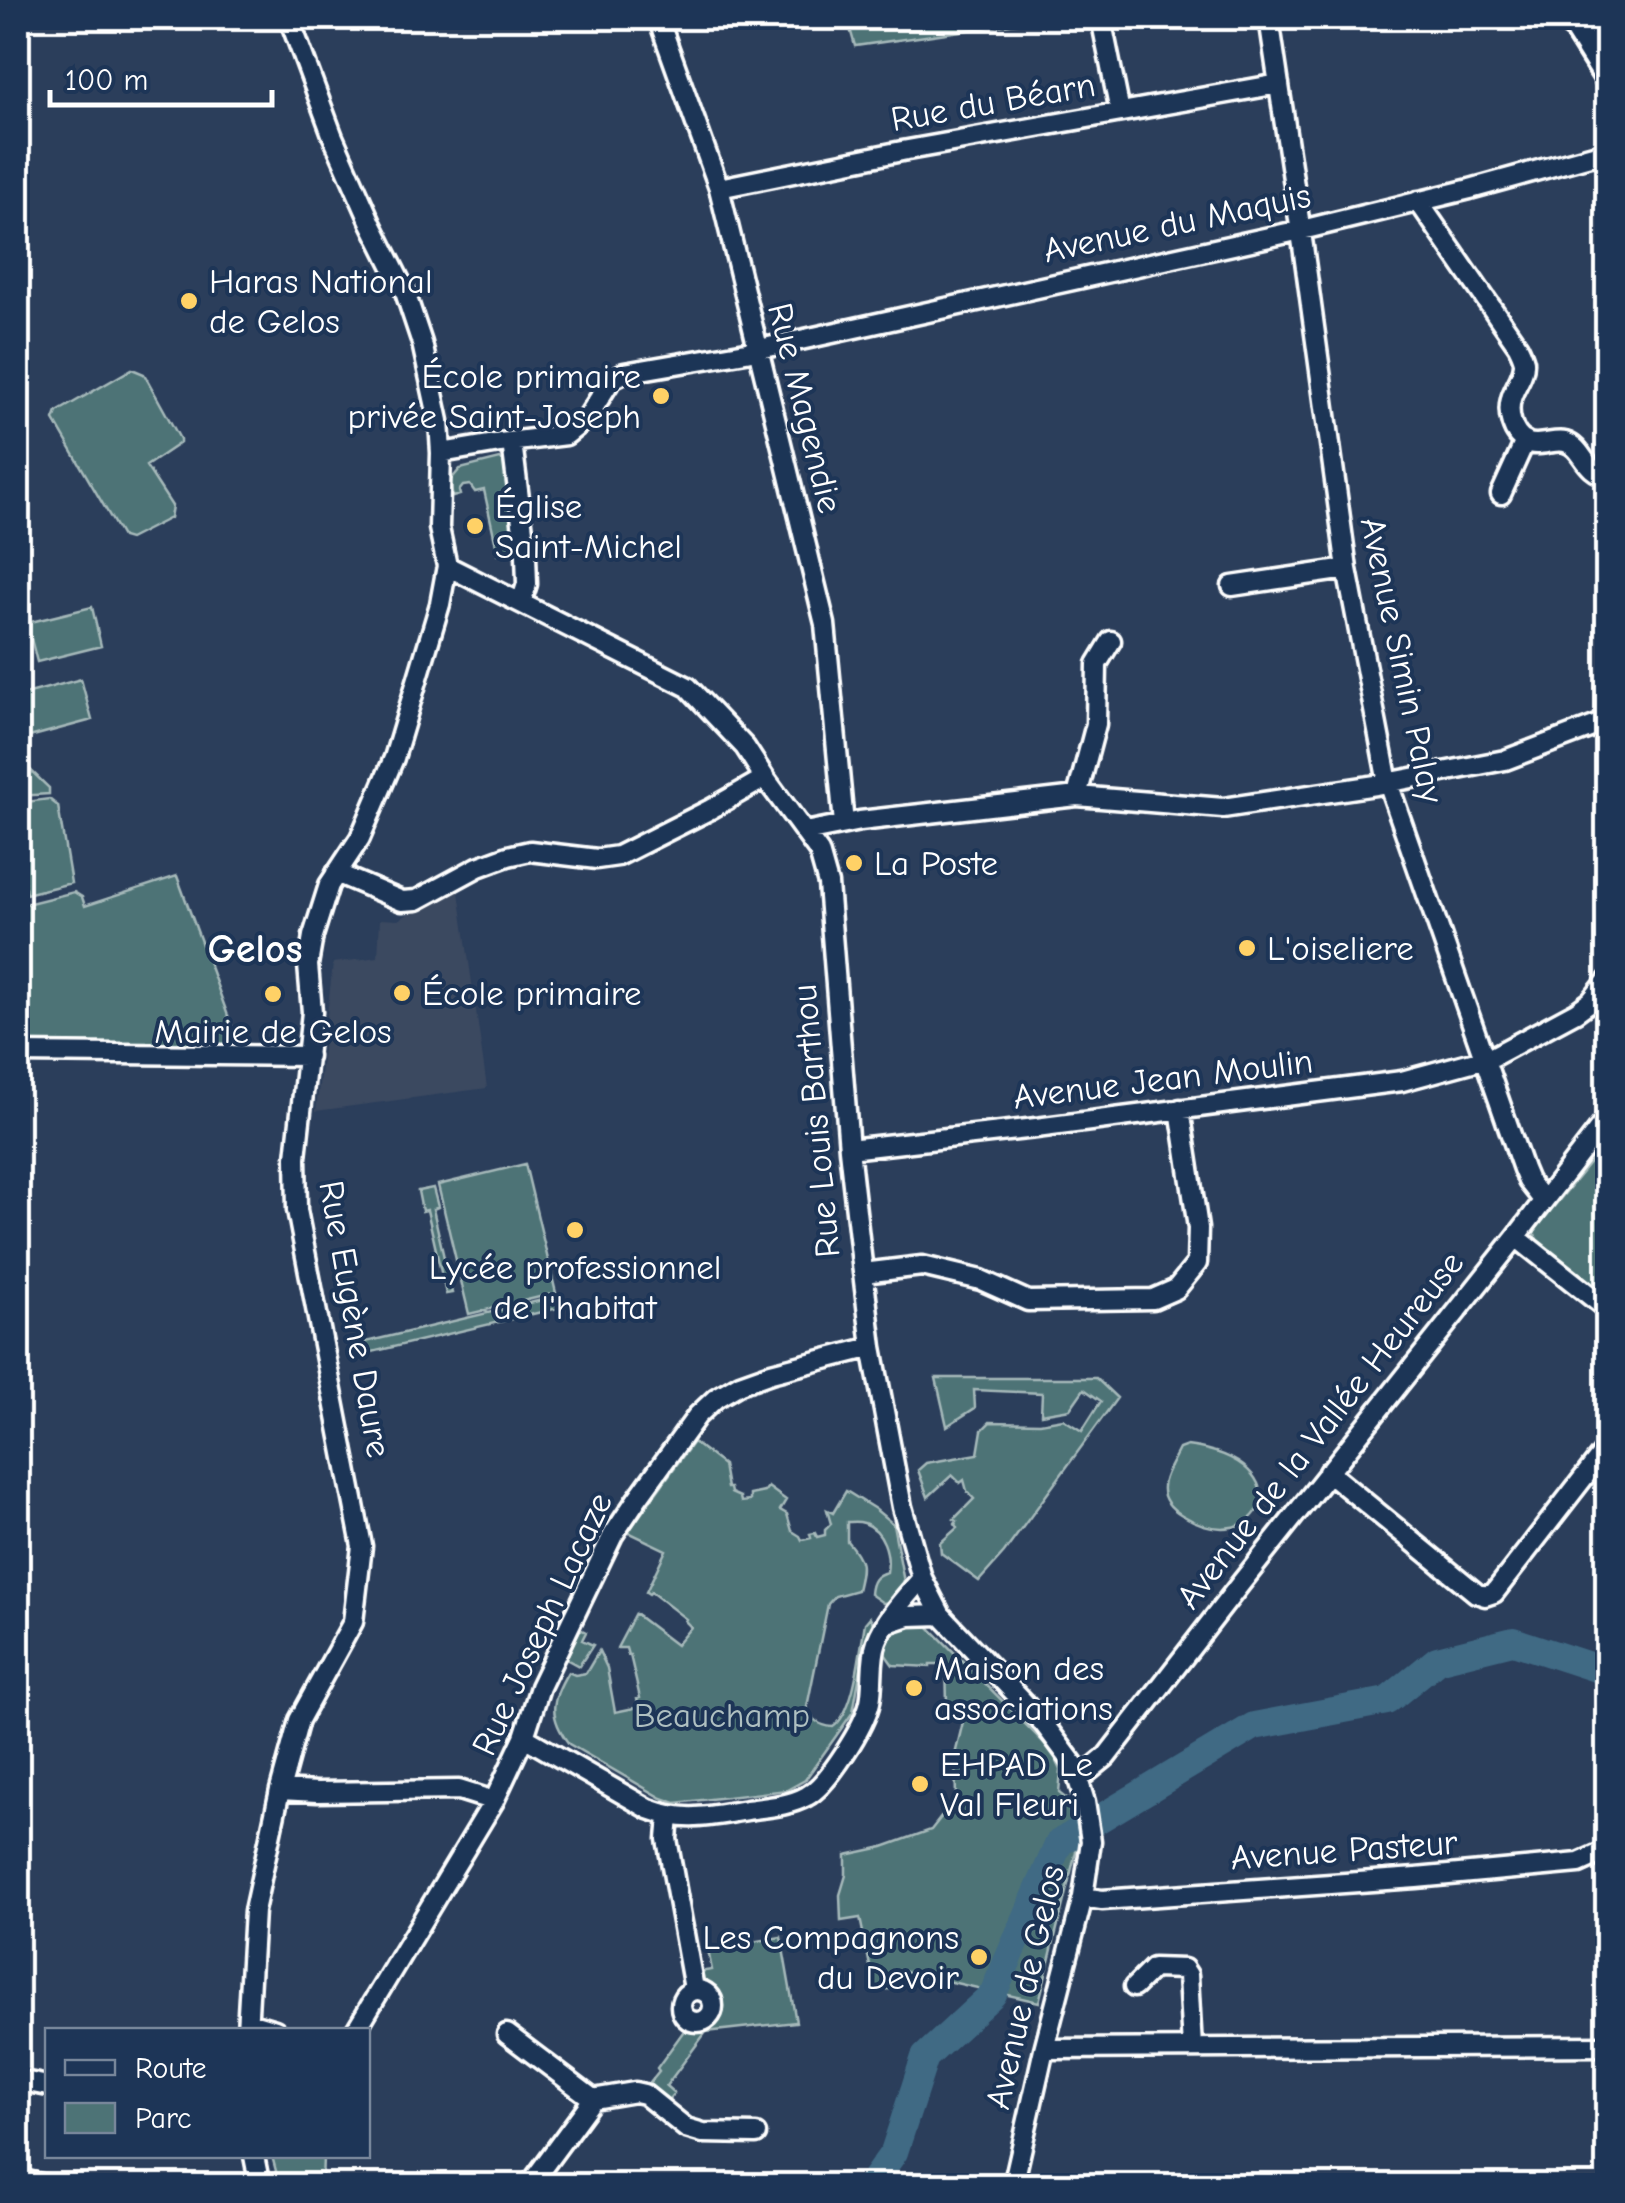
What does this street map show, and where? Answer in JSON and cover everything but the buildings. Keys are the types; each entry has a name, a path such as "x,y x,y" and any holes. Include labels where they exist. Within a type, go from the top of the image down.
{"main road":[{"path":"1569,18 1608,80"}],"street":[{"path":"289,18 350,177 404,289 432,382 441,453 439,528 448,566"},
{"name":"Rue Magendie","path":"658,18 719,188 825,624 844,824"},
{"path":"1100,18 1120,112"},
{"name":"Avenue Simin Palay","path":"1269,18 1346,568 1388,783 1523,1169 1543,1200"},
{"name":"Rue du Béarn","path":"719,188 1279,84"},
{"name":"Avenue du Maquis","path":"441,453 566,435 587,418 611,380 624,372 758,348 1300,230 1608,151"},
{"path":"1418,201 1524,359 1522,376 1511,398 1514,429 1524,442 1564,441 1576,449 1593,472 1608,476"},
{"path":"512,442 526,554 527,584 521,603"},
{"path":"1501,494 1524,442"},
{"name":"Rue Louis Barthou","path":"448,566 688,687 746,746 819,852 828,884 848,1149 872,1347 895,1474 922,1578 941,1615 1066,1750 1080,1779 1085,1802"},
{"name":"Rue Eugène Daure","path":"247,2026 254,1912 280,1790 298,1720 353,1622 362,1546 298,1210 296,1157 312,1012 308,965 321,906 360,838 394,758 448,566"},
{"path":"1232,586 1346,568"},
{"path":"1077,796 1096,724 1096,664 1110,641"},
{"path":"805,832 1077,796 1223,808 1388,783 1505,760 1608,721"},
{"path":"336,874 402,902 417,900 478,867 530,851 597,859 618,856 765,778"},
{"path":"819,852 844,824"},
{"name":"Avenue Jean Moulin","path":"848,1149 1402,1081 1494,1056 1576,1012 1608,980"},
{"path":"18,1053 308,1056"},
{"path":"863,1273 922,1266 981,1280 1028,1301 1154,1300 1176,1289 1197,1263 1198,1228 1180,1109"},
{"name":"Avenue de la Vallée Heureuse","path":"1080,1779 1106,1756 1608,1117"},
{"path":"1516,1237 1608,1310"},
{"name":"Rue Joseph Lacaze","path":"357,2028 494,1801 524,1737 540,1688 614,1535 697,1416 716,1398 740,1384 872,1347"},
{"path":"1328,1472 1476,1593 1486,1596 1494,1593 1608,1446"},
{"path":"524,1737 649,1809 670,1817 693,1819 788,1804 819,1789 865,1718 879,1635 922,1578"},
{"path":"887,1623 909,1616 941,1615"},
{"path":"280,1790 460,1790 494,1801"},
{"name":"Avenue de Gelos","path":"1014,2186 1082,1897 1091,1841 1085,1802"},
{"path":"670,1817 667,1839 694,1990"},
{"name":"Avenue Pasteur","path":"1082,1897 1102,1900 1434,1876 1579,1863 1608,1850"},
{"path":"1134,1986 1152,1968 1184,1969 1188,1974 1192,2048"},
{"path":"507,2034 593,2099"},
{"path":"1044,2049 1608,2046"},
{"path":"18,2080 45,2085"},
{"path":"529,2186 593,2099 635,2092 644,2094 686,2128 702,2134 756,2134"},
{"path":"254,2158 260,2186"}],"shaded area":[{"name":"École primaire","path":"458,885 487,1088 316,1111 333,963 378,957 380,919 398,920"},
{"path":"1030,2175 1056,2185 1027,2185"},
{"path":"1607,2178 1608,2185 1056,2185"}],"green space":[{"path":"847,18 1030,18 1031,21 855,46"},
{"path":"1583,18 1607,18 1607,57"},
{"path":"132,369 144,374 180,443 146,466 172,506 170,518 129,539 122,537 54,420 57,412"},
{"path":"500,459 509,465 521,557 515,552 498,554 484,490 475,492 470,485 463,486 460,495 453,497 449,482 460,469"},
{"path":"92,607 101,646 37,662 27,623"},
{"path":"81,679 92,720 18,740 18,696"},
{"path":"18,758 49,788 49,794 18,796"},
{"path":"49,799 58,806 71,883 26,894 18,846 18,803"},
{"path":"177,876 239,1046 18,1045 18,906 74,892 82,897 85,906"},
{"path":"1601,1149 1608,1154 1607,1296 1537,1240 1534,1231"},
{"path":"525,1164 556,1293 469,1314 438,1185"},
{"path":"433,1188 438,1207 433,1209 452,1293 446,1294 427,1210 422,1211 418,1191"},
{"path":"555,1297 558,1308 351,1357 349,1346"},
{"path":"936,1378 1096,1378 1117,1398 1004,1553 979,1581 941,1553 940,1543 957,1528 954,1519 974,1499 964,1480 960,1483 952,1475 928,1497 918,1470 926,1463 978,1454 982,1430 990,1422 1040,1423 1063,1419 1082,1431 1101,1401 1084,1389 1070,1409 1041,1414 1042,1393 974,1390 975,1408 947,1426"},
{"name":"Beauchamp","path":"693,1442 723,1465 727,1488 741,1502 750,1501 750,1495 768,1487 786,1500 780,1510 787,1514 792,1531 802,1540 811,1538 810,1534 825,1535 831,1524 827,1510 833,1513 846,1491 875,1509 893,1524 904,1582 890,1602 883,1603 870,1594 874,1579 887,1572 884,1543 871,1526 847,1522 847,1541 861,1564 859,1582 857,1590 835,1596 828,1604 807,1707 813,1719 824,1725 833,1727 840,1719 851,1695 865,1623 870,1617 873,1623 853,1712 805,1780 787,1790 676,1803 569,1744 554,1708 568,1672 586,1673 599,1651 607,1668 615,1712 639,1707 630,1655 626,1648 617,1648 635,1614 676,1645 691,1627 686,1619 646,1592 666,1550 628,1532"},
{"path":"1187,1446 1225,1456 1248,1470 1259,1488 1260,1504 1250,1518 1233,1527 1210,1526 1172,1507 1166,1500 1163,1484 1179,1449"},
{"path":"905,1623 928,1626 1052,1751 1061,1770 1059,1793 1073,1804 1080,1835 1039,2002 903,1971 893,1989 875,1990 860,1918 841,1921 846,1855 931,1830 956,1798 955,1755 967,1705 947,1703 946,1664 893,1665 886,1649 891,1636"},
{"path":"580,1629 586,1632 582,1640 593,1645 579,1666 566,1659"},
{"path":"781,1937 796,2022 706,2032 666,2086 674,2093 664,2105 645,2088 688,2025 709,2022 721,2004 714,1990 700,1983 698,1972 712,1970 708,1950"},
{"path":"273,2158 323,2158 322,2185 279,2185 273,2176 276,2171"}],"waterway":[{"path":"870,2186 894,2152 925,2057 993,1994 1059,1843 1254,1726 1387,1701 1437,1660 1513,1641 1608,1672"}],"place":[{"name":"Haras National de Gelos","path":"189,301"},
{"name":"École primaire privée Saint-Joseph","path":"661,396"},
{"name":"Église Saint-Michel","path":"475,526"},
{"name":"La Poste","path":"854,863"},
{"name":"L'oiseliere","path":"1247,948"},
{"name":"École primaire","path":"402,993"},
{"name":"Mairie de Gelos","path":"273,994"},
{"name":"Lycée professionnel de l'habitat","path":"575,1230"},
{"name":"Maison des associations","path":"914,1688"},
{"name":"EHPAD Le Val Fleuri","path":"920,1784"},
{"name":"Les Compagnons du Devoir","path":"979,1957"}],"district":[{"name":"Gelos","path":"255,949"}]}
